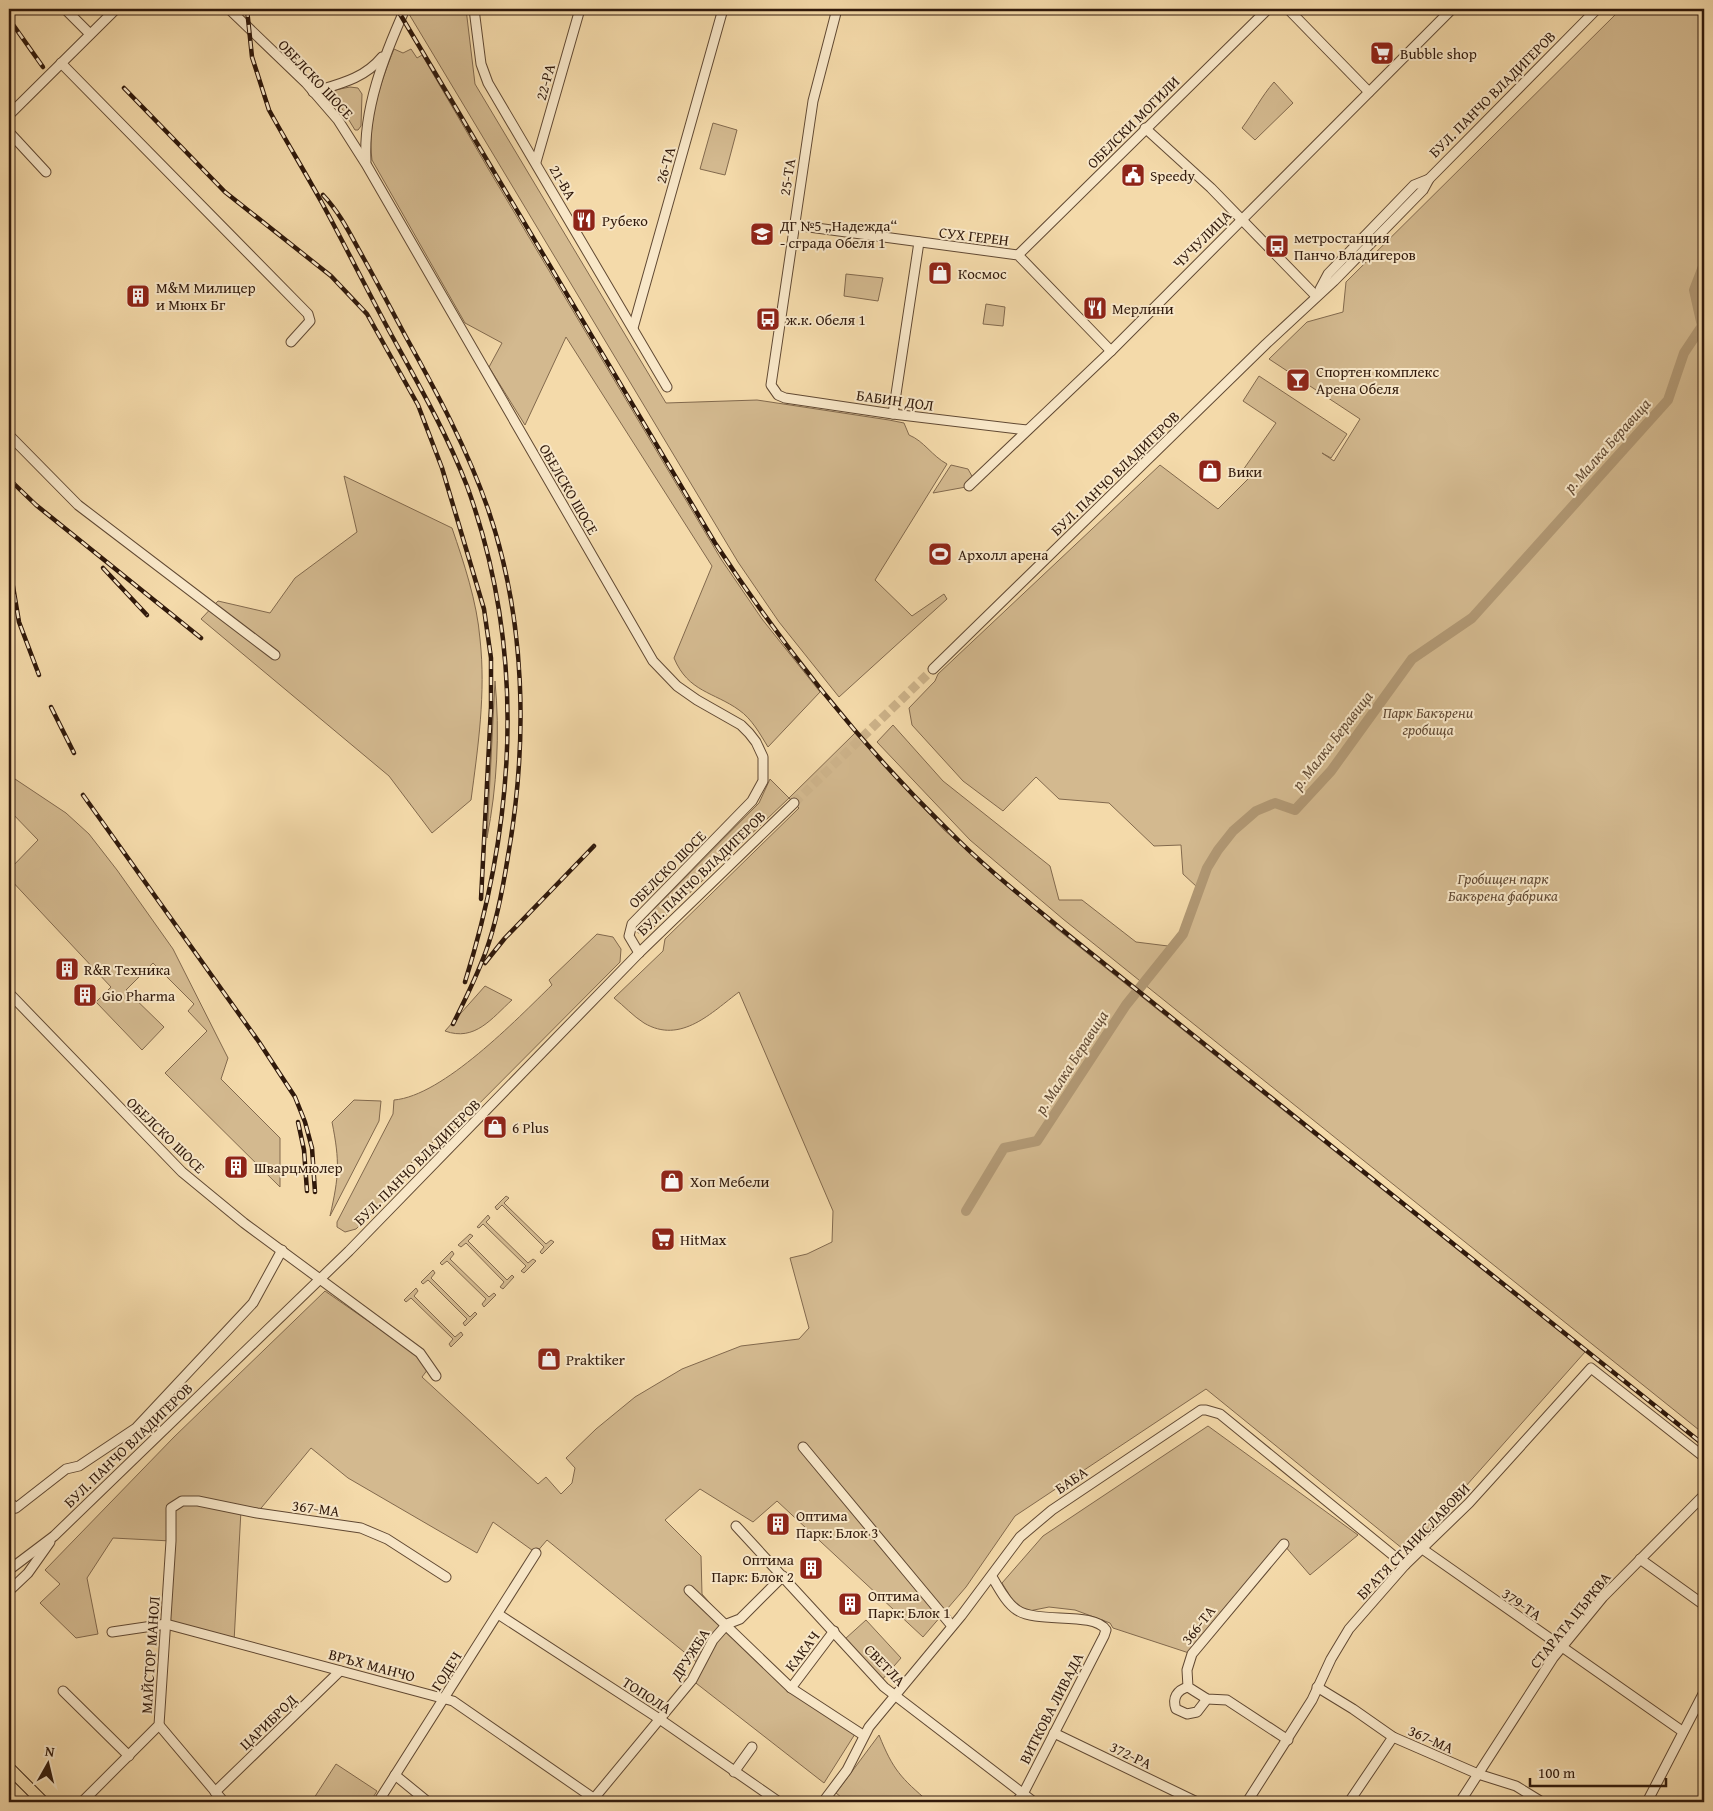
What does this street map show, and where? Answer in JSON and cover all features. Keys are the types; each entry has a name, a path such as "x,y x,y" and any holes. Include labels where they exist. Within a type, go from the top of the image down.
{"main road":[{"path":"9,1768 44,1802"}],"street":[{"path":"65,9 90,34"},
{"path":"9,115 116,9"},
{"name":"ОБЕЛСКО ШОСЕ","path":"229,9 313,92 338,120 366,164 653,661 677,686 741,725 756,742 763,757 763,781 752,801 632,924 629,936 639,953"},
{"path":"366,164 365,146 375,87 387,51 405,9"},
{"name":"21-ВА","path":"474,9 484,73 667,387"},
{"name":"22-РА","path":"536,162 580,9"},
{"name":"26-ТА","path":"633,328 723,9"},
{"name":"25-ТА","path":"770,381 813,101 837,9"},
{"name":"ОБЕЛСКИ МОГИЛИ","path":"1018,255 1268,9"},
{"path":"1288,9 1369,92"},
{"name":"ЧУЧУЛИЦА","path":"969,486 1111,351 1452,9"},
{"name":"БУЛ. ПАНЧО ВЛАДИГЕРОВ","path":"934,669 1316,296 1334,281 1423,190 1429,179 1597,9"},
{"path":"313,92 357,78 373,68 387,51"},
{"path":"61,63 308,314 310,321 291,342"},
{"path":"1145,128 1211,188 1316,296"},
{"path":"9,132 46,172"},
{"name":"СУХ ГЕРЕН","path":"794,225 1018,255 1111,351"},
{"path":"893,414 919,242"},
{"name":"БАБИН ДОЛ","path":"770,381 774,391 785,398 893,414 1027,430"},
{"path":"9,435 78,505 275,655"},
{"name":"БУЛ. ПАНЧО ВЛАДИГЕРОВ","path":"9,1570 54,1536 320,1278 494,1104 639,953 794,803"},
{"name":"ОБЕЛСКО ШОСЕ","path":"9,993 182,1172 244,1223 420,1353 436,1376"},
{"path":"13,1505 66,1470 79,1466 136,1428 206,1356 253,1303 282,1250"},
{"name":"БРАТЯ СТАНИСЛАВОВИ","path":"1247,1802 1312,1700 1349,1628 1421,1548 1469,1503 1591,1368 1704,1456"},
{"name":"БАБА","path":"823,1802 847,1770 863,1735 896,1697 992,1576 1020,1536 1038,1520 1201,1410 1220,1414 1405,1565"},
{"path":"802,1447 952,1626"},
{"name":"СТАРАТА ЦЪРКВА","path":"1460,1802 1552,1658 1603,1597 1704,1495"},
{"name":"367-МА","path":"171,1508 182,1502 198,1501 257,1513 361,1528 387,1539 446,1578"},
{"name":"МАЙСТОР МАНОЛ","path":"82,1802 159,1725 171,1508"},
{"name":"СВЕТЛА","path":"736,1526 884,1687 1034,1802"},
{"name":"БУЛ. ПАНЧО ВЛАДИГЕРОВ","path":"9,1591 28,1573 54,1536"},
{"name":"366-ТА","path":"1188,1687 1187,1670 1192,1654 1284,1544"},
{"name":"379-ТА","path":"1421,1548 1561,1648 1682,1731"},
{"name":"ГОДЕЧ","path":"378,1802 536,1553"},
{"path":"1640,1558 1704,1605"},
{"name":"ДРУЖБА","path":"594,1801 692,1680 714,1640 726,1624 740,1619 783,1576"},
{"name":"ВИТКОВА ЛИВАДА","path":"992,1576 1010,1605 1019,1612 1032,1616 1093,1622 1103,1625 1106,1630 1023,1794 1016,1802"},
{"path":"689,1590 791,1688 863,1735"},
{"name":"ТОПОЛА","path":"498,1614 661,1720 779,1802"},
{"name":"ВРЪХ МАНЧО","path":"112,1632 166,1624 445,1698 453,1701 594,1801"},
{"name":"КАКАЧ","path":"791,1688 834,1631"},
{"name":"ЦАРИБРОД","path":"215,1792 340,1671"},
{"path":"1207,1699 1197,1712 1181,1713 1176,1709 1175,1698 1177,1693 1188,1687 1207,1699 1227,1700 1288,1740"},
{"name":"367-МА","path":"1317,1687 1393,1737 1478,1774 1516,1786 1542,1802"},
{"path":"63,1691 128,1756"},
{"path":"1651,1801 1682,1731 1704,1692"},
{"path":"159,1725 224,1802"},
{"name":"372-РА","path":"1054,1733 1197,1802"},
{"path":"1349,1802 1393,1737"},
{"path":"734,1772 752,1747"},
{"path":"395,1775 428,1802"}],"green space":[{"path":"411,9 466,9 475,84 666,403 757,400 904,423 909,435 947,464 875,580 912,616 944,594 947,599 839,697 779,622 738,562 409,14"},
{"name":"Парк Бакърени гробища","path":"1621,9 1704,9 1704,1434 1063,919 970,840 877,742 893,725 943,781 1050,866 1059,900 1082,900 1136,942 1168,946 1181,930 1197,887 1183,874 1181,845 1154,846 1109,803 1059,799 1036,777 1003,811 963,781 912,725 909,708 935,681 938,674 1160,465 1218,509 1250,477 1243,470 1276,423 1243,401 1259,376 1347,434 1331,458 1322,453 1334,461 1360,419 1269,359 1307,322 1343,312 1346,282"},
{"path":"394,49 403,53 411,49 417,58 422,55 721,559 762,619 820,692 768,747 744,714 730,704 694,685 680,669 674,658 712,566 566,337 525,425 489,367 502,343 465,323 372,160 371,132 373,118 384,75"},
{"path":"1274,82 1293,103 1255,140 1242,128"},
{"path":"350,87 358,88 362,94 361,126 358,130 355,130 339,104 328,94 330,91"},
{"path":"713,123 737,130 725,175 700,169"},
{"path":"846,274 883,278 878,301 844,296"},
{"path":"986,304 1005,307 1003,326 983,324"},
{"path":"951,465 968,469 973,478 966,487 933,493"},
{"path":"344,476 452,528 473,597 482,659 482,700 471,800 432,833 389,776 201,619 218,601 270,613 295,578 357,532"},
{"path":"495,681 497,760 487,838"},
{"path":"855,733 944,830 1057,929 1585,1352 1410,1549 1403,1549 1206,1389 1015,1516 966,1587 923,1637 777,1501 753,1522 700,1489 665,1520 701,1556 702,1594 756,1654 855,1734 824,1783 692,1680 700,1665 547,1540 536,1553 493,1522 477,1553 348,1478 311,1448 257,1513 241,1510 234,1642 166,1624 171,1541 113,1538 87,1578 98,1634 76,1638 40,1603 60,1584 45,1570 174,1437 325,1291 431,1365 422,1377 538,1484 546,1477 561,1494 572,1483 575,1468 566,1458 596,1429 635,1397 682,1369 741,1346 799,1339 809,1328 790,1258 807,1254 832,1242 833,1211 739,992 695,1023 671,1030 658,1029 644,1023 614,998 663,951 665,939 799,808 789,798"},
{"path":"9,775 66,813 89,834 173,949 228,1058 221,1079 280,1138 280,1187 165,1073 207,1031 188,1011 194,1004 153,963 126,990 164,1027 142,1050 96,1002 111,987 9,878 9,870 38,840 9,810"},
{"path":"770,779 789,798 654,927 648,932 638,933 640,923 759,803"},
{"path":"597,934 613,937 621,949 620,962 444,1139 437,1138 402,1172 404,1181 356,1229 345,1232 337,1227 337,1222 393,1114 394,1100 413,1095 434,1085 478,1054 552,985 549,980"},
{"path":"485,986 512,1000 490,1021 474,1031 456,1034 445,1031"},
{"path":"354,1100 381,1101 379,1121 330,1216 337,1169 332,1122"},
{"path":"506,1196 509,1198 504,1203 546,1244 551,1240 554,1242 542,1254 540,1252 544,1247 502,1205 497,1210 495,1207"},
{"path":"488,1215 490,1218 486,1222 528,1263 533,1259 536,1261 524,1273 521,1271 526,1266 483,1224 479,1228 477,1227"},
{"path":"470,1234 473,1236 468,1241 507,1280 512,1275 514,1277 503,1289 500,1287 504,1282 466,1243 461,1247 458,1245"},
{"path":"452,1251 454,1254 450,1259 489,1297 494,1293 496,1295 484,1307 482,1304 486,1299 447,1261 442,1265 440,1263"},
{"path":"433,1270 435,1273 431,1278 470,1317 475,1312 477,1314 465,1326 463,1323 467,1319 428,1280 423,1284 421,1282"},
{"path":"416,1288 418,1291 414,1296 455,1337 461,1332 463,1335 451,1347 449,1344 453,1339 411,1298 406,1302 404,1300"},
{"path":"1208,1426 1358,1535 1310,1575 1284,1545 1192,1654 1113,1628 1110,1623 1075,1610 1049,1607 1029,1611 1015,1604 1002,1583 1043,1536"},
{"path":"866,1620 901,1658 881,1681 845,1639"},
{"path":"879,1735 899,1773 929,1802 847,1802 836,1793"},
{"path":"336,1764 377,1791 370,1802 320,1802 314,1798"}],"waterway":[{"name":"р. Малка Беравица","path":"966,1211 1004,1148 1037,1141 1126,1005 1183,934 1207,868 1233,831 1256,811 1275,803 1295,810 1331,771 1412,659 1472,618 1668,400 1684,353 1702,326 1694,290 1704,264"}],"tunnel":[{"path":"794,803 933,669"}],"railway":[{"path":"247,9 252,57 269,110 322,203 442,429 467,486 486,547 499,609 506,672 507,734 504,796 495,859 482,921 465,982"},
{"path":"397,9 715,543 794,655 882,762 960,842 1020,895 1704,1445"},
{"path":"9,19 43,67"},
{"path":"124,88 225,192 331,276 367,314 418,405 442,468 484,609 491,658 491,707 481,899"},
{"path":"323,195 350,234 451,421 471,464 488,509 501,551 510,594 520,681 519,769 514,813 504,880 493,928 479,970 453,1024"},
{"path":"9,479 36,505 201,638"},
{"path":"9,563 19,622 39,675"},
{"path":"103,568 147,615"},
{"path":"51,707 74,753"},
{"path":"83,795 259,1042 295,1097 305,1122 312,1148 315,1192"},
{"path":"485,963 505,938 594,846"},
{"path":"298,1122 304,1150 307,1191"}],"place":[{"name":"Bubble shop","path":"1382,53"},
{"name":"Speedy","path":"1133,175"},
{"name":"Рубеко","path":"584,220"},
{"name":"ДГ №5 „Надежда“ - сграда Обеля 1","path":"762,234"},
{"name":"метростанция Панчо Владигеров","path":"1277,246"},
{"name":"Космос","path":"940,273"},
{"name":"М&M Mилицер и Мюнх Бг","path":"138,296"},
{"name":"Мерлини","path":"1095,308"},
{"name":"ж.к. Обеля 1","path":"768,319"},
{"name":"Спортен комплекс Арена Обеля","path":"1298,380"},
{"name":"Вики","path":"1210,471"},
{"name":"Архолл арена","path":"940,554"},
{"name":"R&R Техника","path":"67,969"},
{"name":"Gio Pharma","path":"85,995"},
{"name":"6 Plus","path":"495,1127"},
{"name":"Шварцмюлер","path":"236,1167"},
{"name":"Хоп Мебели","path":"672,1181"},
{"name":"HitMax","path":"663,1239"},
{"name":"Praktiker","path":"549,1359"},
{"name":"Оптима Парк: Блок 3","path":"778,1524"},
{"name":"Оптима Парк: Блок 2","path":"811,1568"},
{"name":"Оптима Парк: Блок 1","path":"850,1604"}],"park label":[{"name":"Гробищен парк Бакърена фабрика","path":"1503,886"}]}
